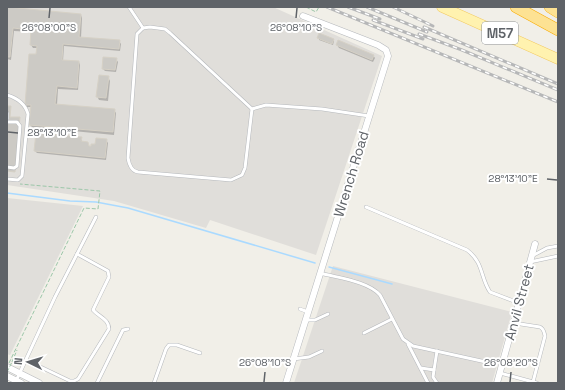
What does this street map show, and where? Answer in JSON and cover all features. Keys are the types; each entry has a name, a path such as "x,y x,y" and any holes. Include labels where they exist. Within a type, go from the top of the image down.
{"highway":[{"path":"516,7 558,30"},
{"path":"550,7 558,12"}],"main road":[{"name":"M57","path":"442,7 558,59"}],"street":[{"name":"Wrench Road","path":"286,383 387,58 386,50 378,45 303,16"},
{"name":"Anvil Street","path":"497,383 535,244"},
{"path":"7,367 39,383"},
{"path":"8,377 18,382"}],"lane":[{"path":"129,7 143,28"},
{"path":"153,26 165,29 252,109 245,168 242,175 231,180 134,172 130,166 128,158 137,34 143,28 153,26"},
{"path":"7,95 21,102 25,106 28,114 22,176 16,180 7,179"},
{"path":"252,109 266,105 370,116"},
{"path":"7,113 7,120 17,122 20,126 17,166 14,168 7,167"},
{"path":"366,207 467,250 474,255 480,265 490,292 519,303"},
{"path":"18,382 26,360 96,217"},
{"path":"531,259 547,248 558,246"},
{"path":"26,360 70,381 74,381 78,379 109,330 109,325 106,321 93,310 109,277 108,271 77,254"},
{"path":"531,259 558,256"},
{"path":"320,273 370,287 380,295 392,320 403,339 408,344 428,383"},
{"path":"300,309 308,312"},
{"path":"306,320 315,320 328,314"},
{"path":"364,333 392,320"},
{"path":"500,373 535,382 545,336 544,332 540,327 514,323"},
{"path":"97,383 123,330 128,329"},
{"path":"408,344 486,362"},
{"path":"154,383 166,349 169,345 200,353"},
{"path":"293,358 309,357 322,350"},
{"path":"437,351 433,377 437,383"},
{"path":"421,368 434,370"}],"path":[{"path":"306,7 316,12 319,7"},
{"path":"7,367 84,208 98,209 100,191 16,184 16,180"},
{"path":"8,377 17,350 16,349"}],"shaded area":[{"path":"7,7 273,7 382,56 316,255 210,220 206,228 114,201 7,185"},
{"path":"7,198 83,206 10,355 7,354"},
{"path":"333,266 512,312 492,383 294,383"}],"building":[{"path":"7,7 81,14 79,37 120,40 119,49 63,44 62,60 79,61 77,88 57,86 55,104 115,109 113,132 29,125 31,105 25,105 29,54 36,54 37,46 30,45 31,30 13,28 10,57 7,57"},
{"path":"319,33 334,39 332,44 317,38"},
{"path":"338,40 374,55 372,60 336,45"},
{"path":"103,57 117,58 115,70 102,69"},
{"path":"99,75 109,76 106,98 96,97"},
{"path":"7,106 11,106 10,117 20,117 15,172 7,171"},
{"path":"36,133 82,137 81,141 88,142 89,146 91,146 91,144 95,144 96,138 107,139 105,158 34,151"}],"waterway":[{"path":"7,193 70,201 96,202 128,208 315,263"},
{"path":"329,267 392,284"}],"railway":[{"path":"327,7 558,102"},
{"path":"348,7 380,19"},
{"path":"367,7 427,32"},
{"path":"393,7 433,26"},
{"path":"373,20 423,39"},
{"path":"424,27 558,84"},
{"path":"419,34 462,50 558,90"}]}
